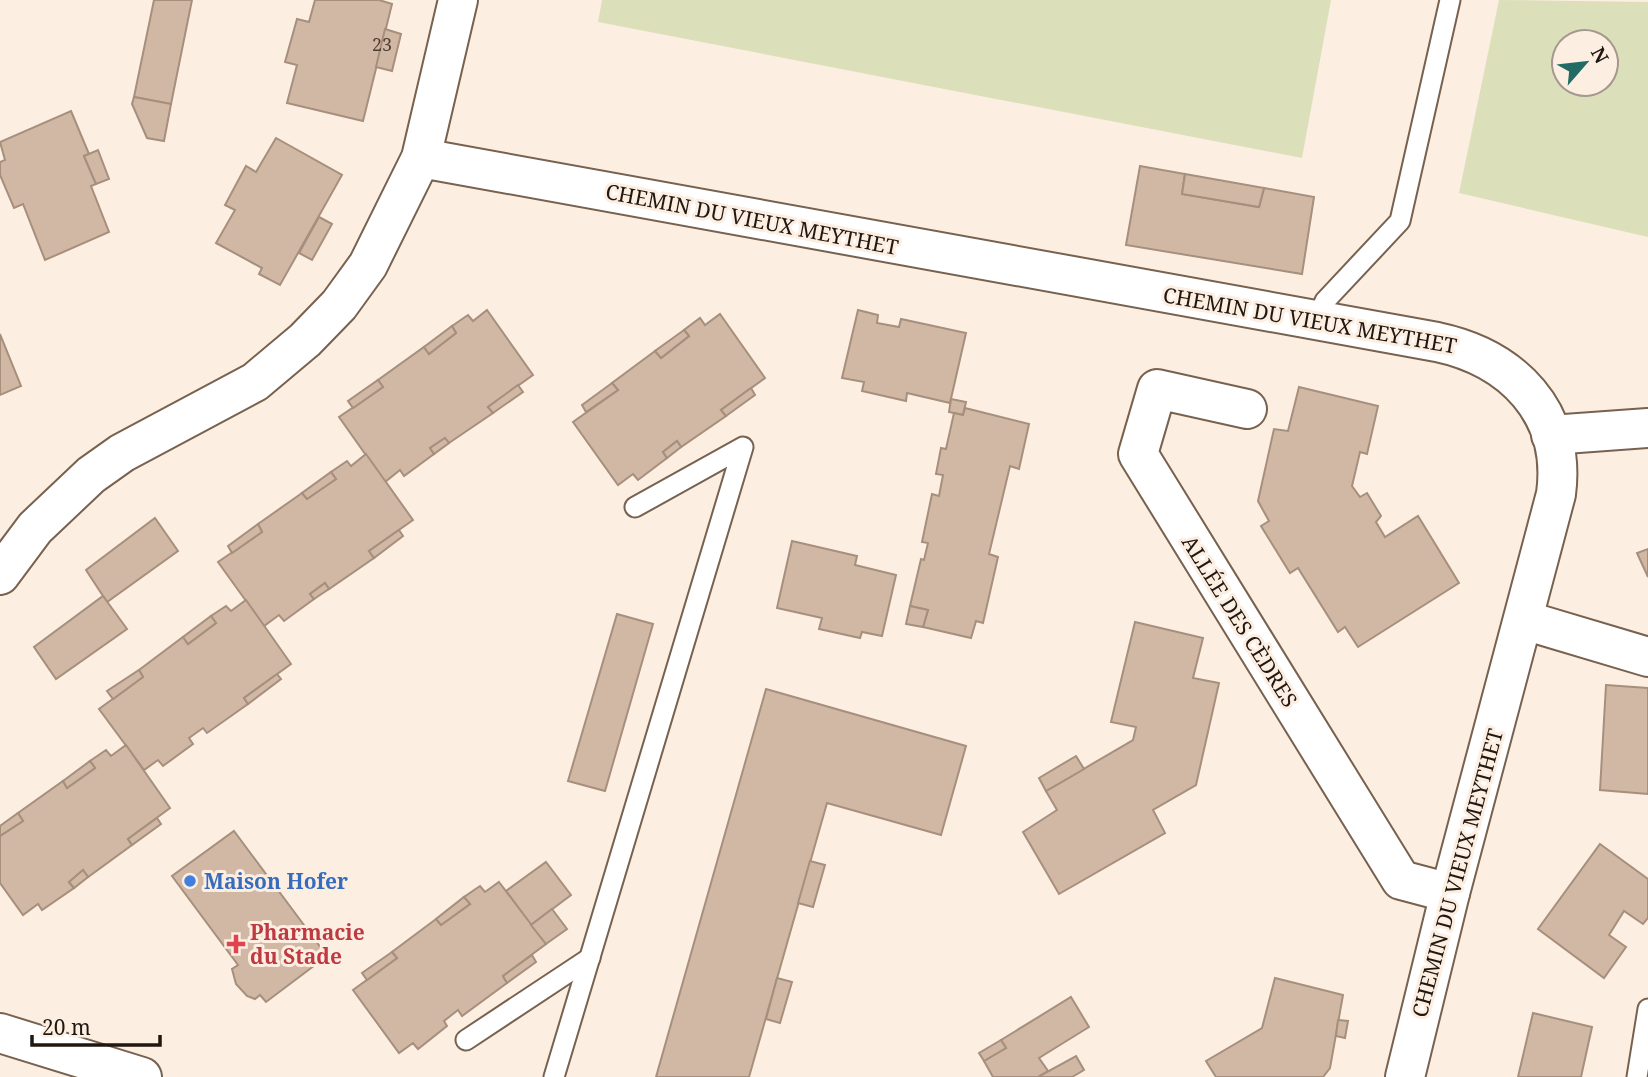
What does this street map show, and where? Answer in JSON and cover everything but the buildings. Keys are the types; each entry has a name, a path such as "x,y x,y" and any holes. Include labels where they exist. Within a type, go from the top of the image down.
{"street":[{"path":"0,575 35,528 91,475 122,453 255,382 323,323 368,265 421,158 457,0"},
{"name":"CHEMIN DU VIEUX MEYTHET","path":"421,158 1444,344 1486,357 1508,371 1526,389 1541,411 1551,435 1556,458 1556,494 1450,893 1405,1077"},
{"name":"ALLÉE DES CÈDRES","path":"1247,409 1157,389 1138,454 1401,880 1450,893"},
{"path":"1551,435 1648,429"},
{"path":"1524,620 1648,657"},
{"path":"0,1033 142,1077"}],"lane":[{"path":"1317,321 1325,300 1400,221 1450,0"},
{"path":"554,1077 743,447 635,508"},
{"path":"466,1040 590,958"},
{"path":"1637,1077 1648,1009"}],"green space":[{"path":"602,0 1331,0 1302,158 598,22"},
{"path":"1499,0 1648,2 1648,237 1459,193"}],"place":[{"name":"Maison Hofer","path":"190,881"},
{"name":"Pharmacie du Stade","path":"236,944"}]}
